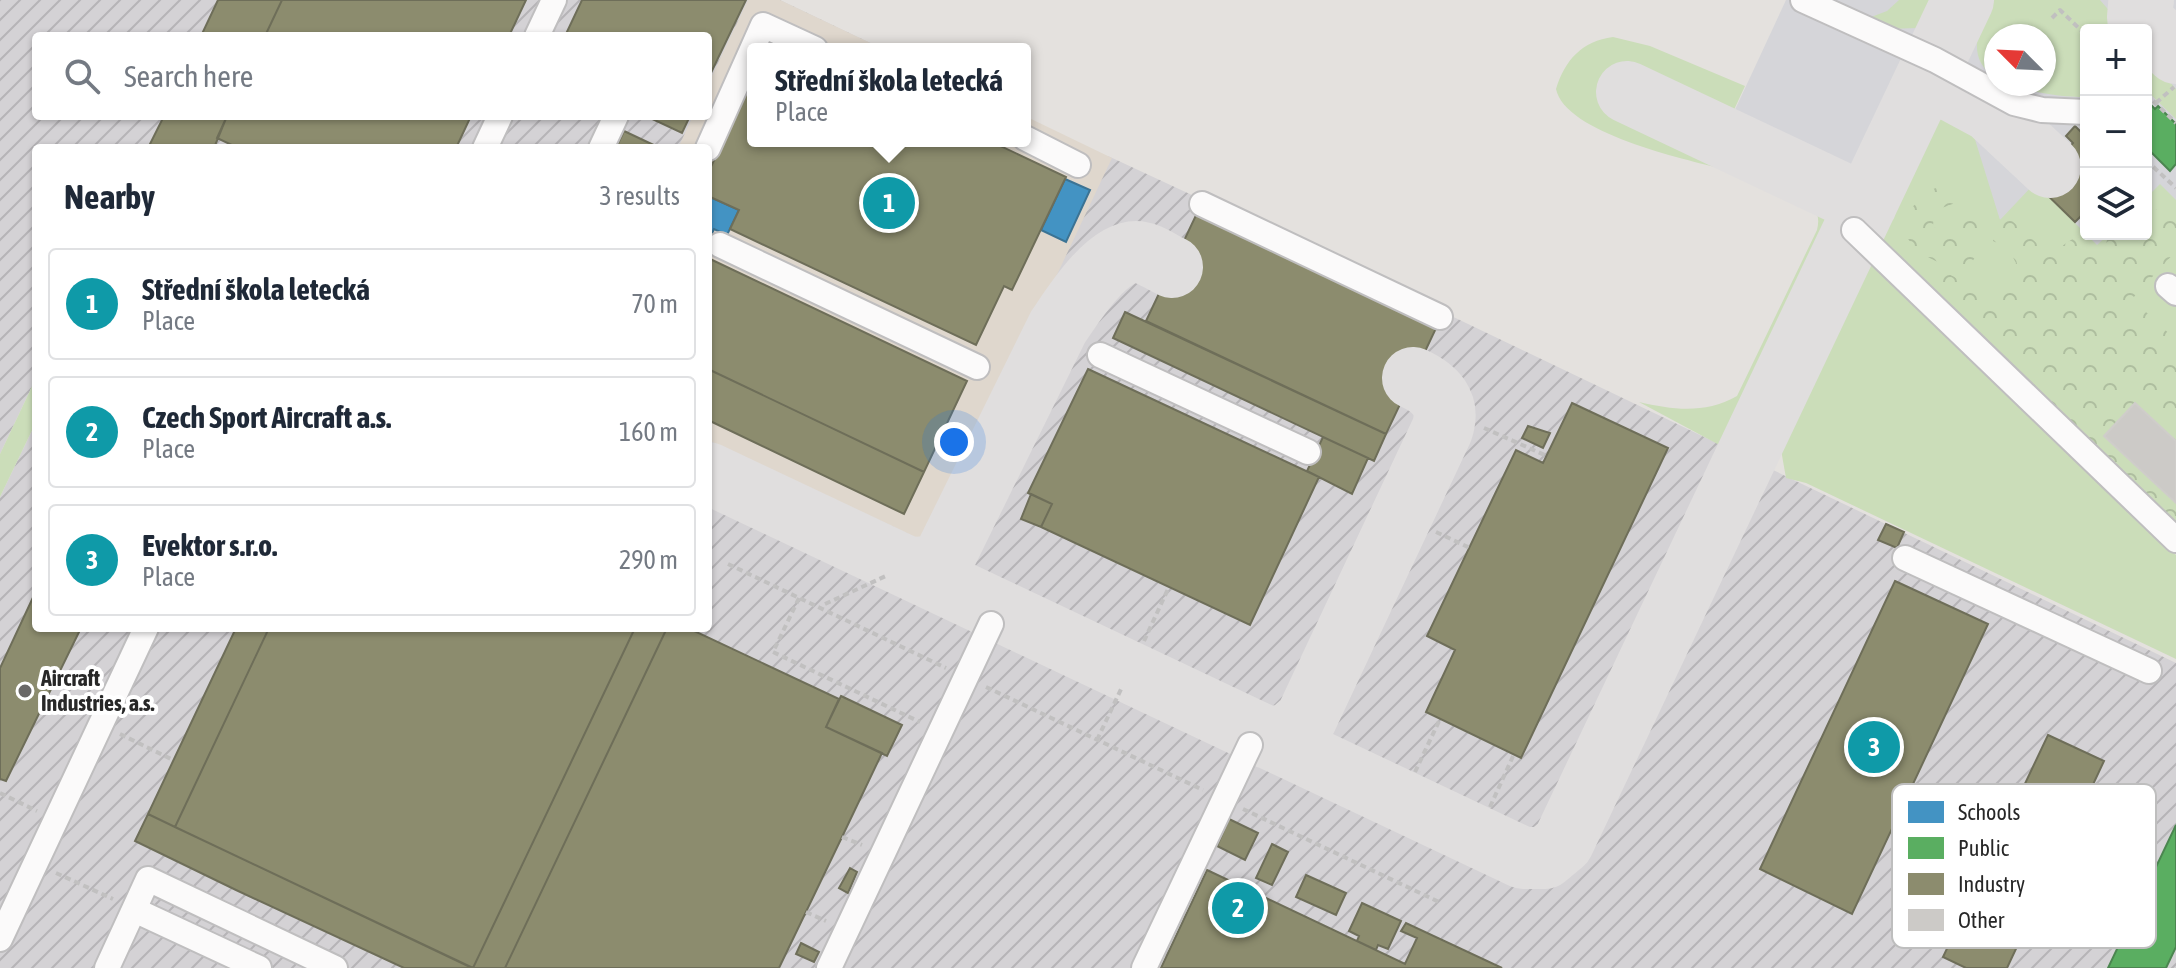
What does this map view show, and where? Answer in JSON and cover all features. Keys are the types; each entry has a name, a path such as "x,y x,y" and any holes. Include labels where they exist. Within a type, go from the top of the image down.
{"street":[{"path":"539,32 554,0"},
{"path":"1803,0 1935,60 2014,103 2042,110 2080,112"},
{"path":"755,43 763,25 802,43"},
{"path":"710,144 747,61"},
{"path":"487,144 498,120"},
{"path":"603,144 614,120"},
{"path":"1031,141 1078,165"},
{"path":"1202,204 1440,317"},
{"path":"1854,230 2176,540"},
{"path":"720,245 977,367"},
{"path":"1100,355 1308,452"},
{"path":"1905,558 2149,671"},
{"path":"829,968 991,624"},
{"path":"0,939 5,913 32,870 144,632"},
{"path":"1144,968 1250,745"},
{"path":"107,968 137,911 148,879 335,968"},
{"path":"137,911 259,968"}],"path":[{"path":"2052,18 2060,10 2080,29"},
{"path":"2156,103 2174,87"},
{"path":"2148,96 2176,123"},
{"path":"2152,166 2176,188"},
{"path":"1484,428 1547,456"},
{"path":"1436,532 1470,548"},
{"path":"728,564 1439,902"},
{"path":"825,604 888,575"},
{"path":"1144,641 1168,589"},
{"path":"799,598 773,652 940,732"},
{"path":"1097,740 1122,687"},
{"path":"1415,772 1440,719"},
{"path":"1490,807 1514,754"},
{"path":"0,793 43,813"},
{"path":"32,870 47,869 137,911"}],"shaded area":[{"path":"0,0 780,0 870,43 747,43 747,147 895,147 1108,156 1443,312 2176,663 2176,968 0,968 0,497 32,430 32,632 712,632 712,144 32,144 32,386 0,454"},
{"path":"748,0 780,0 870,43 747,43 747,147 1031,147 1031,119 1112,158 930,544 712,442 712,144 680,144 691,120 712,120 712,76"},
{"path":"1786,0 2176,0 2176,433 1871,194 1727,127"}],"green space":[{"path":"1899,0 1937,0 1931,15 1917,28 1888,29 1866,19 1887,11"},
{"path":"1991,0 2100,0 2121,24 2080,24 2080,97 2056,95 2056,24 1984,24 1984,67 1977,52 1982,21"},
{"path":"1613,37 1650,46 1745,86 1726,127 1630,79 1627,92 1620,101 1800,187 1817,199 1827,215 1826,229 1725,448 1639,402 1689,409 1713,406 1737,396 1817,230 1817,215 1805,199 1783,186 1655,151 1580,119 1564,105 1556,89 1564,69 1584,48"},
{"path":"2152,61 2176,89 2176,119 2152,96"},
{"path":"1946,117 1962,120 1973,133 2000,220 2035,183 2080,228 2080,240 2092,240 2097,245 2102,240 2152,240 2152,192 2160,184 2176,200 2176,277 2174,275 2160,291 2176,306 2176,525 1878,241 1936,122"},
{"path":"1954,182 1961,190 1955,203 1934,211 1933,227 1938,229 1963,217 1978,223 1978,250 1973,261 1962,270 1925,255 1908,239 1911,208 1933,189"},
{"path":"2173,208 2176,251 2132,299 2176,340 2176,525 1918,277 1943,272 1978,286 2011,277 2016,263 2008,248 1993,241 1994,232 1988,224 1990,219 2011,220 2043,249 2062,246 2080,234 2080,240 2089,240 2103,257 2107,240 2152,240 2152,210"},
{"path":"1869,260 2176,555 2176,659 1806,483 1786,478 1780,444"},
{"path":"32,386 32,430 0,497 0,454"}],"building: Schools":[{"path":"1065,179 1090,190 1066,242 1041,230"},
{"path":"712,198 739,210 727,235 714,229 712,233"}],"building: Public":[{"path":"2152,106 2155,109 2158,106 2176,124 2176,164 2170,171 2152,153"},
{"path":"2176,825 2176,947 2166,968 2108,968 2118,948 2156,948 2156,867"}],"building: Industry":[{"path":"218,0 282,0 267,32 203,32"},
{"path":"282,0 526,0 511,32 267,32"},
{"path":"582,0 746,0 712,71 712,32 567,32"},
{"path":"747,91 747,147 1003,147 1066,177 1012,290 1004,286 976,345 730,229 739,210 712,198 712,165"},
{"path":"162,120 225,120 216,144 150,144"},
{"path":"225,120 469,120 458,144 230,144 217,138"},
{"path":"654,120 688,120 682,133"},
{"path":"2075,126 2080,131 2080,217 2075,222 2035,183 2073,143 2066,136"},
{"path":"624,131 652,144 618,144"},
{"path":"1198,211 1438,324 1386,434 1146,321"},
{"path":"712,260 967,381 924,472 712,371"},
{"path":"1125,312 1386,434 1374,461 1113,338"},
{"path":"1088,369 1319,477 1250,625 1041,527 1052,504 1028,493"},
{"path":"712,371 924,472 904,514 712,422"},
{"path":"1572,403 1668,448 1521,758 1426,712 1455,650 1427,636 1516,450 1543,463"},
{"path":"1528,426 1550,433 1543,448 1522,438"},
{"path":"1323,437 1368,458 1352,494 1307,471"},
{"path":"1031,494 1052,504 1041,527 1021,519"},
{"path":"1886,524 1904,532 1897,548 1878,540"},
{"path":"1895,581 1988,624 1913,784 1892,784 1892,829 1852,914 1760,869"},
{"name":"Aircraft Industries, a.s.","path":"32,600 32,632 79,632 6,781 0,779 0,668"},
{"path":"234,632 267,632 175,827 148,814"},
{"path":"267,632 633,632 473,968 175,827"},
{"path":"633,632 665,632 505,968 473,968"},
{"path":"665,632 697,632 839,699 826,727 882,753 779,968 505,968"},
{"path":"841,696 902,725 887,756 826,727"},
{"path":"2048,735 2104,761 2093,784 2025,784"},
{"path":"148,814 472,968 404,968 236,890 135,841"},
{"path":"1229,819 1258,833 1245,860 1217,846"},
{"path":"1272,844 1288,852 1272,885 1256,878"},
{"path":"850,868 857,872 848,893 839,888"},
{"path":"1207,870 1405,964 1417,938 1401,931 1406,923 1502,968 1161,968"},
{"path":"1306,875 1346,893 1336,915 1296,897"},
{"path":"1362,903 1401,921 1388,949 1378,945 1376,950 1357,941 1359,936 1349,931"},
{"path":"801,943 819,952 814,962 796,954"},
{"path":"1947,948 2016,948 2007,968 1966,968 1943,957"}],"building: Other":[{"path":"2135,403 2176,441 2176,503 2104,436"}],"taxiway":[{"path":"712,475 1523,858 1545,858 1563,843 1963,0"},
{"path":"2143,0 2139,5 2138,17 2176,53"},
{"path":"1927,77 1990,111 2050,167"},
{"path":"1627,92 1866,205"},
{"path":"909,568 933,567 944,558 1058,327 1091,281 1113,261 1136,252 1150,255 1172,267"},
{"path":"1268,738 1289,734 1306,719 1442,430 1443,404 1434,392 1413,378"}],"place":[{"name":"Střední škola letecká","path":"889,203"},
{"name":"Aircraft Industries, a.s.","path":"25,691"},
{"name":"Evektor s.r.o.","path":"1874,747"},
{"name":"Czech Sport Aircraft a.s.","path":"1238,908"}]}
